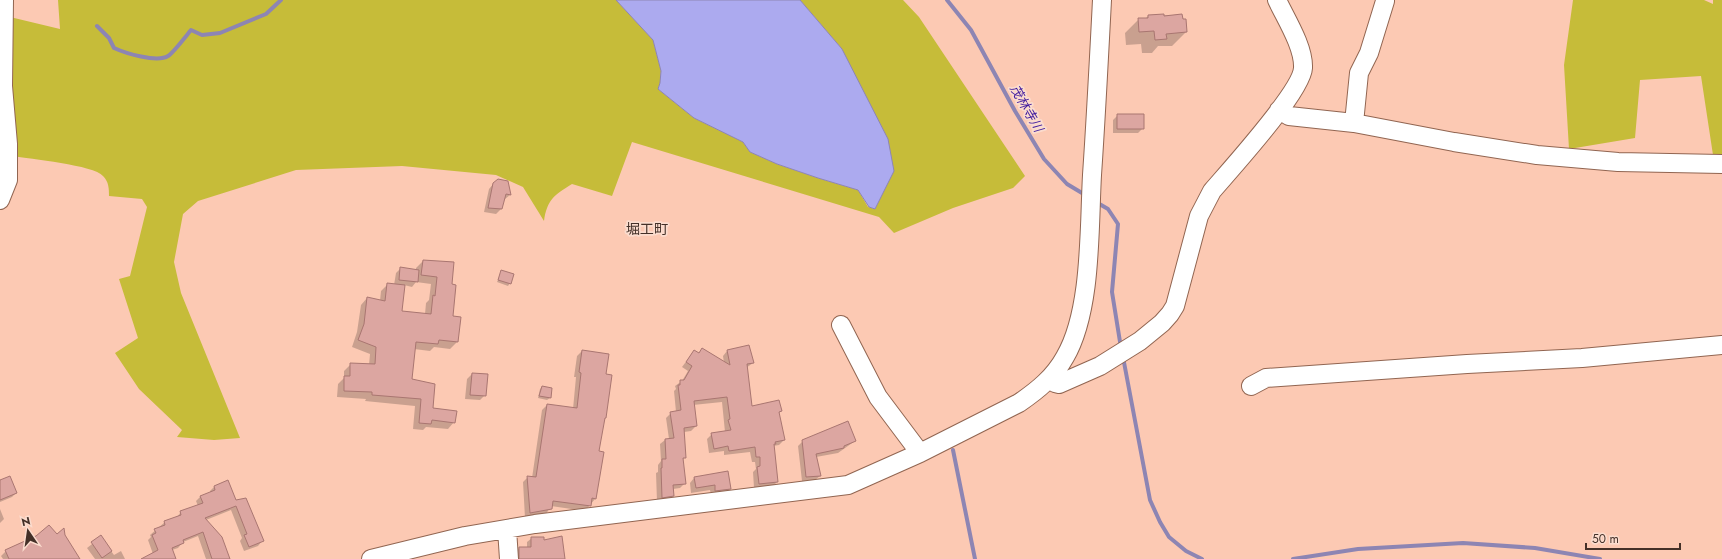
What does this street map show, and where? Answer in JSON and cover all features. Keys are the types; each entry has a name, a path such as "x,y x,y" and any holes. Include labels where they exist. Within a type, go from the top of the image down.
{"street":[{"path":"0,200 8,144 2,86 4,0"},
{"path":"371,559 465,536 507,529 848,485 920,453 1019,403 1049,379 1066,356 1078,325 1085,287 1090,220 1102,0"},
{"path":"1049,379 1060,384 1105,362 1162,324 1175,306 1199,216 1204,204 1212,191 1295,90 1303,69 1302,55 1277,0"},
{"path":"1354,123 1360,73 1369,53 1382,0"},
{"path":"1280,110 1289,116 1354,123 1454,142 1537,155 1618,162 1722,164"},
{"path":"841,325 878,397 920,453"},
{"path":"1251,386 1266,378 1467,364 1582,358 1722,345"},
{"path":"507,529 509,559"}],"shaded area":[{"path":"58,0 616,0 653,40 661,71 658,89 694,118 743,142 750,152 777,164 858,190 868,207 875,209 883,192 842,49 800,0 903,0 919,17 1025,176 1013,188 953,208 894,233 879,217 632,142 612,196 572,184 560,191 552,199 547,208 544,221 523,187 496,175 402,166 296,170 198,201 183,214 174,262 181,293 240,438 214,440 177,437 182,430 139,389 115,353 138,338 119,279 130,276 147,207 142,199 109,196 108,183 103,176 97,172 75,166 12,156 10,17 60,29"},
{"path":"1573,0 1704,0 1713,4 1713,0 1722,0 1722,154 1713,155 1701,76 1640,80 1635,138 1569,149 1564,65"}],"water":[{"path":"616,0 800,0 842,49 888,139 894,171 875,209 869,207 858,190 777,164 750,152 743,142 694,118 658,89 661,71 653,40"}],"building":[{"path":"1164,14 1164,16 1182,14 1183,19 1186,19 1187,32 1166,34 1167,39 1155,40 1154,31 1139,32 1138,18 1148,18 1148,15"},
{"path":"1117,114 1144,114 1144,129 1117,129"},
{"path":"498,179 508,181 511,195 506,194 502,209 488,208 493,183"},
{"path":"423,260 454,262 452,284 456,285 453,316 461,317 458,342 439,340 438,344 416,342 412,379 435,384 433,408 457,411 455,423 432,420 431,424 419,423 421,399 372,395 372,392 344,391 344,376 350,376 350,363 375,364 376,347 358,340 364,324 367,297 385,301 387,283 405,285 402,311 431,314 437,277 421,275"},
{"path":"400,267 419,270 418,282 399,280"},
{"path":"501,270 514,274 511,284 498,280"},
{"path":"749,345 754,363 747,364 752,406 779,400 782,411 779,412 785,440 775,442 776,444 774,444 778,482 759,484 757,467 760,466 760,457 756,457 755,447 729,451 728,446 714,449 711,433 731,430 728,420 730,419 727,397 694,401 697,426 684,428 686,458 683,458 686,484 673,485 674,496 662,498 661,468 662,459 666,459 665,439 674,438 670,412 681,410 678,385 680,385 680,380 684,380 692,366 686,362 694,350 699,353 702,348 730,365 727,350"},
{"path":"582,350 609,354 606,374 612,375 606,418 599,451 604,452 596,499 592,498 591,506 553,501 552,509 530,513 527,476 536,477 547,404 577,408"},
{"path":"472,373 488,374 486,396 470,395"},
{"path":"542,386 552,388 551,398 539,396"},
{"path":"848,421 856,441 844,446 844,448 816,454 821,476 806,477 802,440"},
{"path":"728,471 731,489 715,491 715,485 696,488 694,477"},
{"path":"10,476 17,493 0,500 0,480"},
{"path":"228,480 236,500 246,498 264,541 249,547 244,535 247,534 236,506 205,518 222,537 230,559 212,559 203,532 183,540 184,543 172,548 176,559 141,559 158,550 152,535 156,533 154,529 165,525 164,521 181,515 180,511 203,503 200,496 215,490 214,486"},
{"path":"49,525 57,534 64,528 65,535 80,559 9,559 5,550 36,536"},
{"path":"101,535 112,551 102,558 91,542"},
{"path":"562,536 565,559 519,559 519,547 531,547 531,537 544,537 544,540"}],"waterway":[{"path":"97,26 109,38 114,48 149,58 163,58 173,52 191,30 202,35 220,33 266,14 281,0"},
{"name":"茂林寺川","path":"947,0 971,30 1015,111 1044,159 1067,184 1087,196"},
{"path":"1096,202 1108,209 1118,224 1112,292 1121,348"},
{"path":"1123,357 1150,500 1169,537 1186,551 1202,559"},
{"path":"953,450 975,559"},
{"path":"1293,559 1358,549 1463,543 1535,548 1600,559"}],"district":[{"name":"堀工町","path":"647,229"}]}
